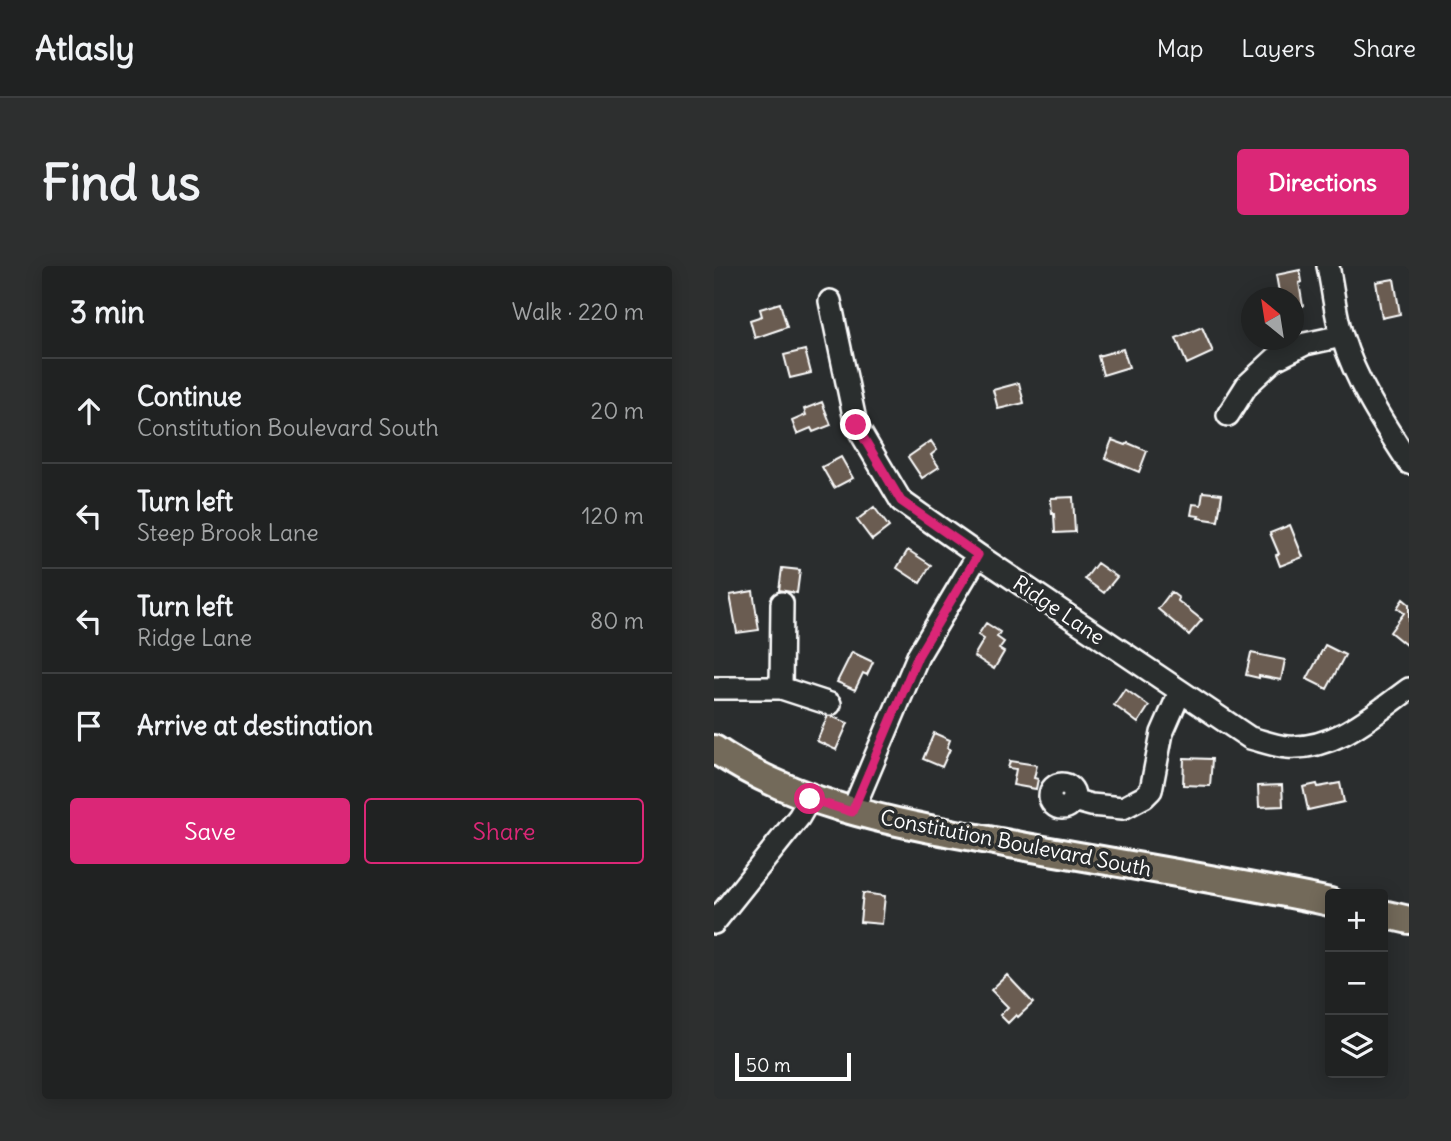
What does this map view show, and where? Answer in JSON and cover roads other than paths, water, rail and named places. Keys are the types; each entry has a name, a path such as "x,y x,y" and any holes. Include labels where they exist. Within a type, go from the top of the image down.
{"main road":[{"name":"Constitution Boulevard South","path":"714,748 810,799 852,812 1325,901"},
{"path":"1388,915 1409,920"}],"street":[{"path":"1328,266 1342,336 1360,380 1409,463"},
{"name":"Ridge Lane","path":"830,301 856,425 901,501 1180,692 1250,738 1287,747 1317,745 1347,733 1409,689"},
{"path":"1228,415 1247,385 1275,359 1305,345 1342,336"},
{"path":"852,812 918,656 978,555"},
{"path":"781,688 782,603"},
{"path":"714,688 781,688 830,704"},
{"path":"1073,800 1123,808 1144,797 1151,790 1162,733 1180,692"},
{"path":"714,923 799,817 810,799"}]}
